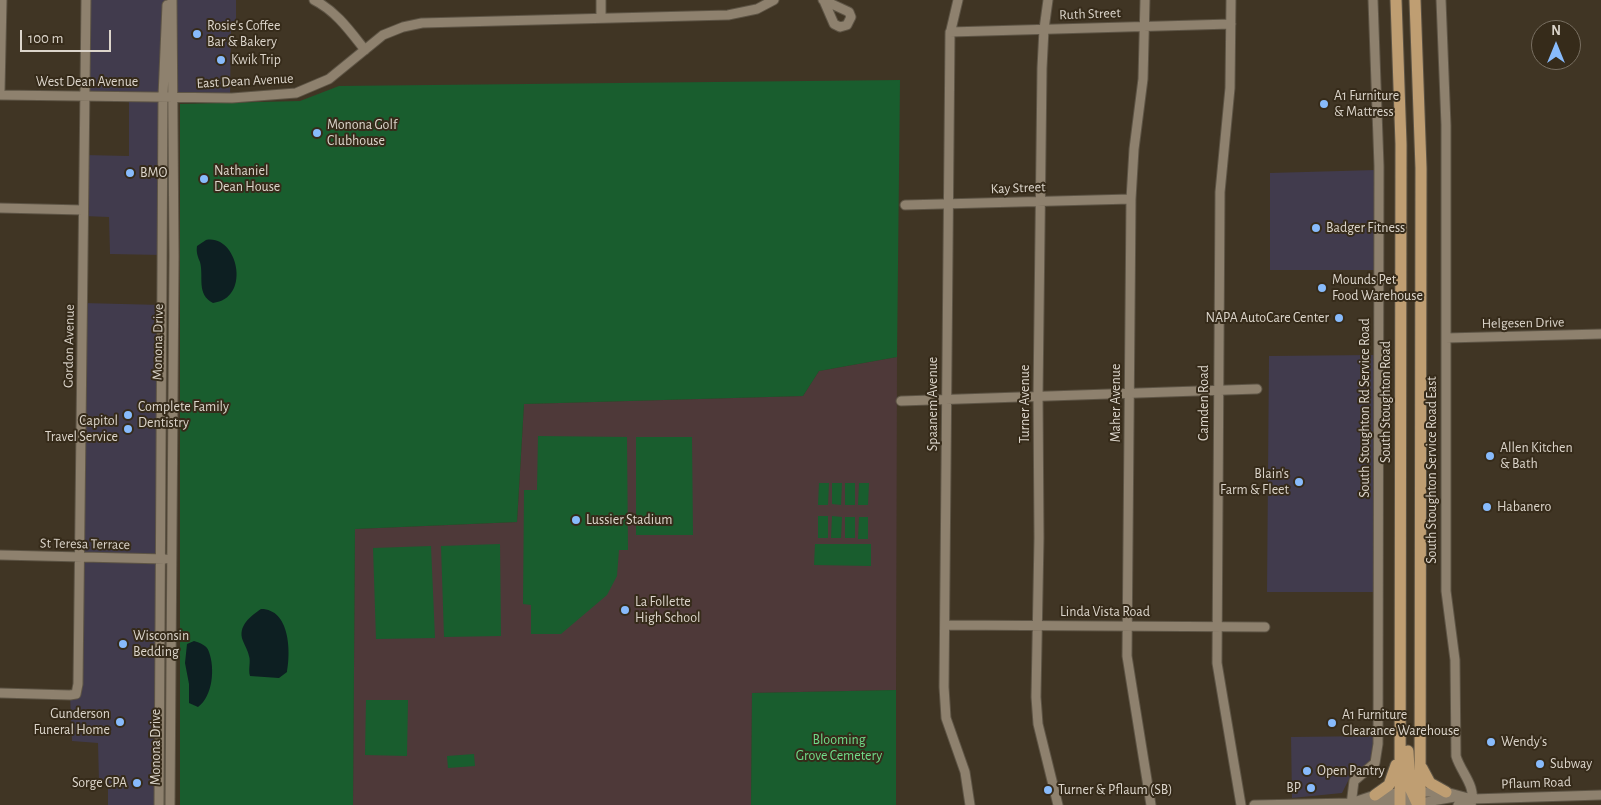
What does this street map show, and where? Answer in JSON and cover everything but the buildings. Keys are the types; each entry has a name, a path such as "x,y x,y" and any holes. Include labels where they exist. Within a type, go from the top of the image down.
{"main road":[{"name":"South Stoughton Road","path":"1396,0 1401,144 1400,754 1411,800"},
{"path":"1411,800 1420,766 1421,168 1415,0"},
{"path":"1401,677 1406,710 1411,800"},
{"path":"1375,795 1389,785 1400,754"},
{"path":"1420,766 1430,783 1446,792"}],"street":[{"path":"0,90 2,0"},
{"name":"Gordon Avenue","path":"0,693 70,695 76,693 79,674 86,0"},
{"name":"Monona Drive","path":"166,0 159,398 165,559 170,805"},
{"name":"Monona Drive","path":"159,805 165,559 172,399 174,97 172,0"},
{"path":"314,0 328,8 340,19 365,50"},
{"path":"601,0 602,18"},
{"name":"East Dean Avenue","path":"174,97 232,98 296,93 329,79 377,39 396,29 422,23 737,14 757,9 774,0"},
{"name":"Spaanem Avenue","path":"958,0 950,32 944,625 946,718 963,764 970,805"},
{"name":"Turner Avenue","path":"1048,0 1044,29 1041,201 1036,697 1038,724 1058,805"},
{"name":"Maher Avenue","path":"1145,0 1143,79 1134,149 1131,199 1128,626 1129,678 1140,728 1151,805"},
{"name":"Camden Road","path":"1231,0 1230,88 1220,182 1217,627 1218,672 1238,779 1240,805"},
{"name":"South Stoughton Rd Service Road","path":"1353,804 1354,781 1375,763 1378,744 1379,166 1373,0"},
{"path":"1441,0 1446,126 1446,338"},
{"name":"Ruth Street","path":"950,32 1231,24"},
{"name":"West Dean Avenue","path":"0,95 174,97"},
{"name":"Kay Street","path":"905,206 948,203 1131,199"},
{"path":"0,208 83,210"},
{"name":"Helgesen Drive","path":"1446,338 1601,334"},
{"name":"South Stoughton Service Road East","path":"1446,338 1445,551 1448,602 1455,660 1456,756 1459,766 1470,784 1472,802"},
{"path":"901,401 1257,389"},
{"path":"159,398 172,399"},
{"name":"St Teresa Terrace","path":"0,555 165,559"},
{"name":"Linda Vista Road","path":"944,625 1265,626"},
{"name":"Pflaum Road","path":"1254,805 1353,804 1375,795 1411,800 1446,792 1472,802"},
{"name":"Pflaum Road","path":"1458,805 1472,802 1549,801 1601,795"},
{"path":"1353,804 1369,805 1449,797 1472,802"}],"shaded area":[{"path":"86,0 167,0 162,255 110,254 109,217 83,216 84,155 129,156 129,96 86,96"},
{"path":"172,0 236,0 236,29 231,30 230,98 174,97"},
{"path":"1375,170 1374,270 1270,270 1270,173"},
{"path":"206,240 217,241 226,247 233,256 236,268 236,280 233,291 225,299 213,303 204,295 202,290 201,268 197,253 197,246"},
{"path":"83,303 162,305 159,805 108,805 108,783 99,782 98,743 72,741 70,695 76,694"},
{"path":"1374,355 1374,592 1267,592 1269,356"},
{"name":"La Follette High School","path":"897,357 896,690 752,693 751,805 353,805 355,529 517,522 524,404 803,396 819,371"},
{"path":"261,609 271,611 278,616 286,633 289,654 287,672 279,678 250,676 250,658 243,641 242,631 246,622"},
{"path":"194,641 207,648 212,666 210,689 198,707 189,703 189,684 185,663 187,644"},
{"path":"1374,736 1372,758 1369,763 1350,777 1342,793 1292,798 1291,737"}],"green space":[{"path":"900,80 897,357 819,371 803,396 524,404 517,522 355,529 353,805 180,805 180,104 300,101 339,86"},
{"name":"Lussier Stadium","path":"538,436 627,437 628,550 619,550 617,576 607,595 561,634 531,634 531,605 523,604 524,490 537,490"},
{"path":"636,437 692,437 693,535 636,535"},
{"path":"819,483 829,483 828,505 818,505"},
{"path":"832,483 842,483 841,505 832,504"},
{"path":"845,483 855,483 855,505 845,505"},
{"path":"859,483 869,483 868,505 858,505"},
{"path":"818,516 828,516 828,538 818,538"},
{"path":"832,516 842,517 841,538 831,538"},
{"path":"845,517 855,517 855,538 845,538"},
{"path":"859,517 868,517 868,539 858,539"},
{"path":"500,544 501,636 444,637 441,546"},
{"path":"815,544 871,544 871,566 814,565"},
{"path":"431,546 435,638 376,639 373,548"},
{"name":"Blooming Grove Cemetery","path":"896,690 896,805 751,805 752,693"},
{"path":"366,700 408,700 407,756 365,755"},
{"path":"474,754 475,766 448,768 447,756"}],"place":[{"name":"Rosie's Coffee Bar & Bakery","path":"197,34"},
{"name":"Kwik Trip","path":"221,60"},
{"name":"A1 Furniture & Mattress","path":"1324,104"},
{"name":"Monona Golf Clubhouse","path":"317,133"},
{"name":"BMO","path":"130,173"},
{"name":"Nathaniel Dean House","path":"204,179"},
{"name":"Badger Fitness","path":"1316,228"},
{"name":"Mounds Pet Food Warehouse","path":"1322,288"},
{"name":"NAPA AutoCare Center","path":"1339,318"},
{"name":"Complete Family Dentistry","path":"128,415"},
{"name":"Capitol Travel Service","path":"128,429"},
{"name":"Allen Kitchen & Bath","path":"1490,456"},
{"name":"Blain's Farm & Fleet","path":"1299,482"},
{"name":"Habanero","path":"1487,507"},
{"name":"Lussier Stadium","path":"576,520"},
{"name":"La Follette High School","path":"625,610"},
{"name":"Wisconsin Bedding","path":"123,644"},
{"name":"Gunderson Funeral Home","path":"120,722"},
{"name":"A1 Furniture Clearance Warehouse","path":"1332,723"},
{"name":"Wendy's","path":"1491,742"},
{"name":"Subway","path":"1540,764"},
{"name":"Open Pantry","path":"1307,771"},
{"name":"Sorge CPA","path":"137,783"},
{"name":"BP","path":"1311,788"},
{"name":"Turner & Pflaum (SB)","path":"1048,790"}]}
